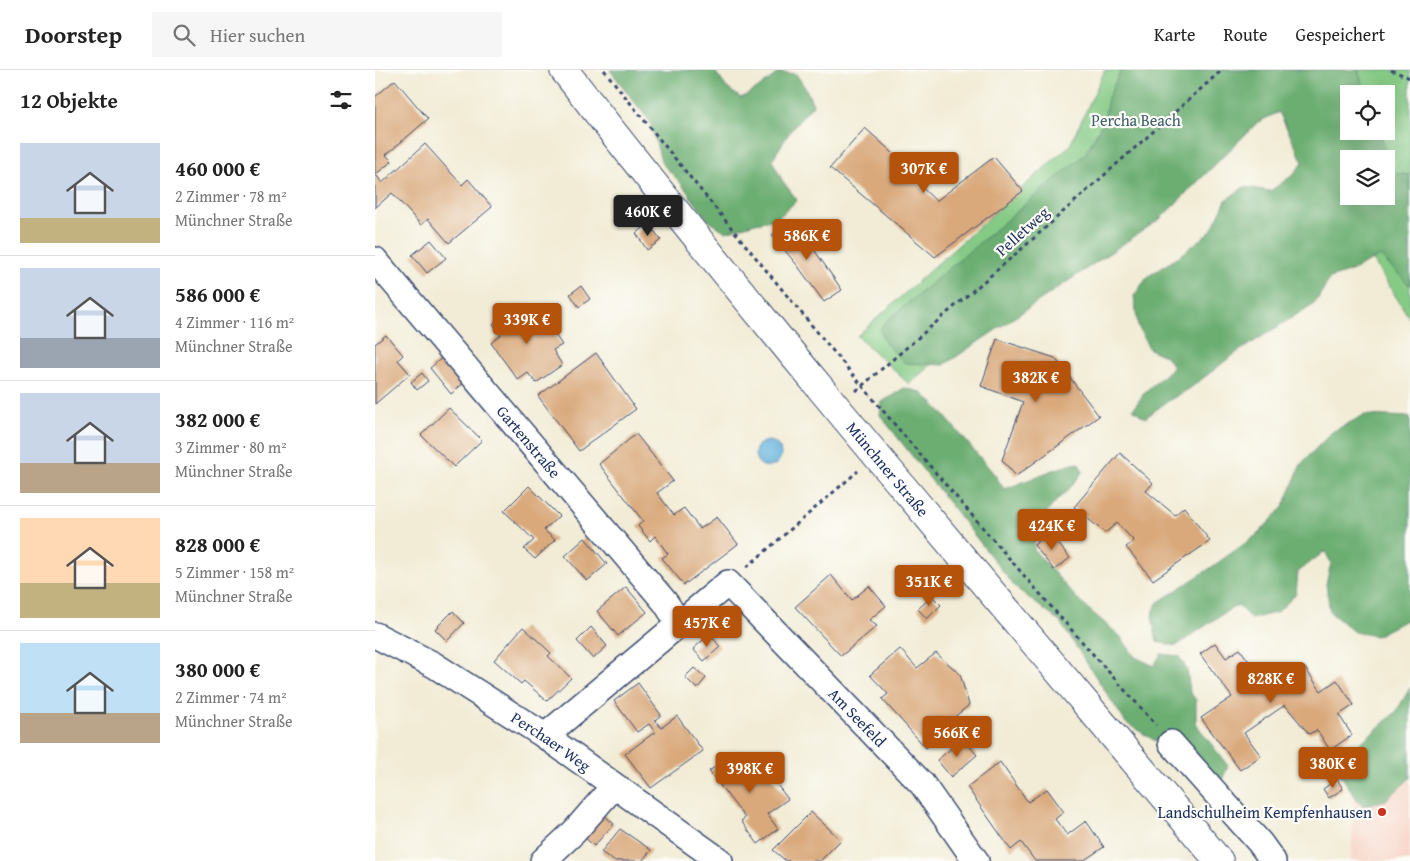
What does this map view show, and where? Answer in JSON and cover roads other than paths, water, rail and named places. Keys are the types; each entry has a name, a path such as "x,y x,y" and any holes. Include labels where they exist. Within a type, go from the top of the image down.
{"main road":[{"name":"Münchner Straße","path":"564,70 643,170 877,455 1219,861"}],"street":[{"name":"Gartenstraße","path":"375,260 659,594 679,623"},
{"name":"Am Seefeld","path":"679,623 727,583 922,784 976,861"},
{"path":"545,736 679,623"},
{"name":"Perchaer Weg","path":"375,635 434,665 545,736 720,861"},
{"path":"1171,743 1261,843 1273,861"},
{"path":"543,861 574,832 614,786"}],"water":[{"path":"768,441 777,445 781,454 777,463 768,467 759,463 755,454 759,445"}],"place":[{"name":"Landschulheim Kempfenhausen","path":"1382,812"}],"park label":[{"name":"Percha Beach","path":"1136,120"}]}
